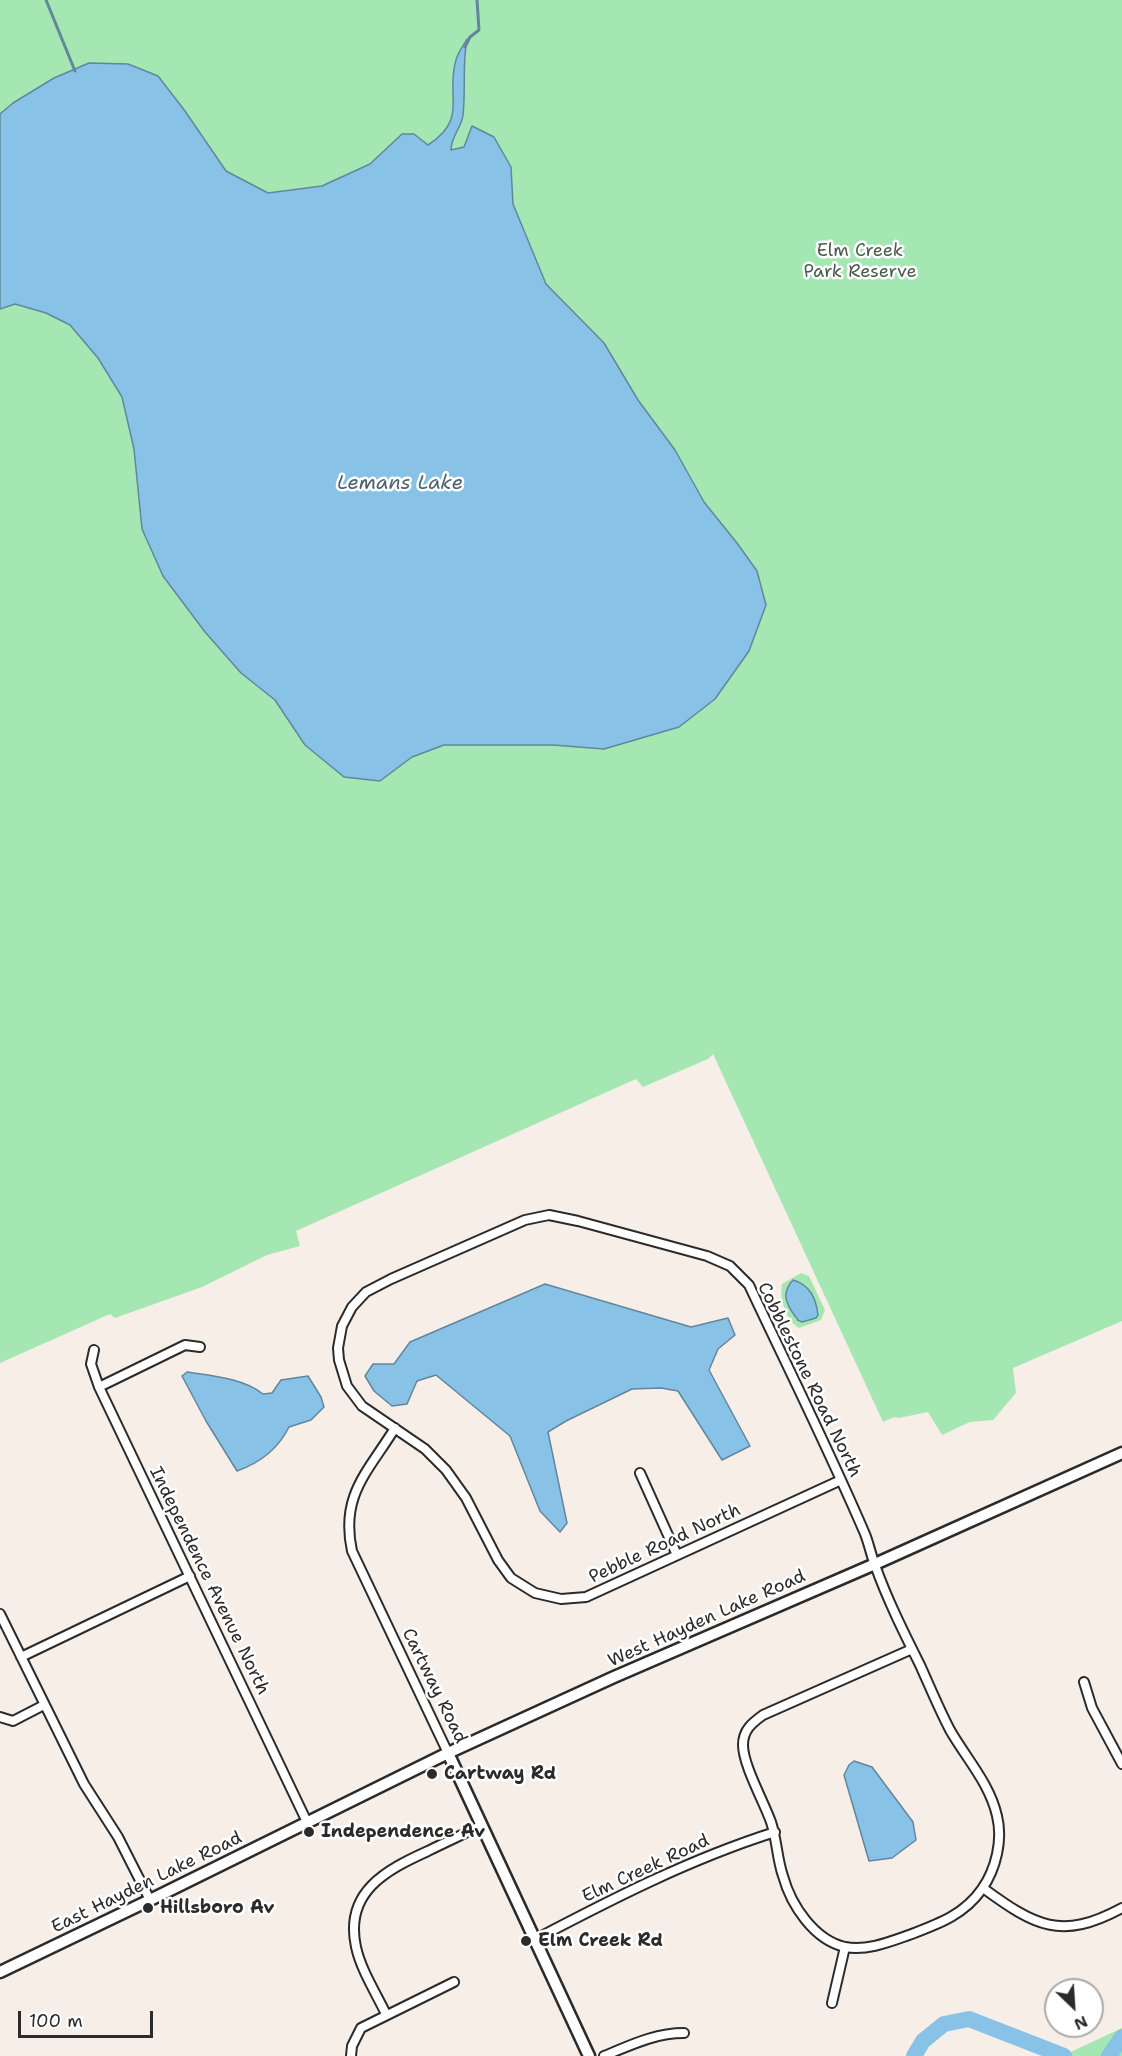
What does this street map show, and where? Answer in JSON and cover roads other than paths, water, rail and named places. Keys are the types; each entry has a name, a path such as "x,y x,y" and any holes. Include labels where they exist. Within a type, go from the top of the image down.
{"main road":[{"name":"West Hayden Lake Road","path":"307,1822 448,1753 614,1677 1122,1453"},
{"name":"Cartway Road","path":"448,1753 589,2056"},
{"name":"East Hayden Lake Road","path":"0,1972 307,1822"}],"street":[{"name":"Cobblestone Road North","path":"395,1428 362,1406 347,1386 342,1373 339,1360 339,1336 352,1307 366,1292 391,1278 525,1220 549,1215 707,1256 730,1266 748,1285 841,1480 866,1537 874,1564 912,1649 950,1729 991,1796 998,1819 1000,1843 994,1864 983,1888 964,1910 945,1921 890,1942 869,1947 845,1947"},
{"path":"99,1387 185,1345 200,1347"},
{"name":"Independence Avenue North","path":"94,1350 91,1364 99,1387 307,1822"},
{"name":"Pebble Road North","path":"395,1428 424,1449 446,1470 466,1498 498,1560 511,1578 535,1593 561,1599 586,1597 841,1480"},
{"name":"Cartway Road","path":"395,1428 357,1485 351,1504 348,1535 352,1551 448,1753"},
{"path":"640,1473 676,1555"},
{"path":"21,1657 190,1576"},
{"path":"0,1614 84,1784 118,1837 150,1900"},
{"path":"832,2003 845,1947 824,1937 806,1921 793,1900 782,1875 775,1832 747,1763 743,1747 749,1726 763,1715 912,1649"},
{"path":"1084,1682 1092,1708 1122,1764"},
{"path":"0,1717 13,1720 45,1705"},
{"path":"386,2014 356,1948 354,1932 362,1900 382,1874 396,1865 482,1826"},
{"name":"Elm Creek Road","path":"534,1941 624,1893 734,1845 775,1832"},
{"path":"983,1888 1023,1916 1056,1927 1076,1926 1091,1922 1122,1908"},
{"path":"351,2056 355,2037 361,2028 454,1982"},
{"path":"604,2056 651,2037 666,2033 684,2033"}],"water":[{"name":"Lemans Lake","path":"467,39 463,115 451,150 464,147 472,126 494,137 511,167 513,204 546,284 604,343 638,400 675,450 704,502 757,571 766,605 749,651 715,699 679,727 604,749 553,745 444,745 412,757 380,781 344,777 305,745 275,700 241,673 205,632 163,576 142,529 134,449 122,397 98,358 70,325 46,313 15,304 0,309 0,114 13,103 54,78 89,63 128,64 158,76 226,171 268,193 322,186 370,164 402,134 414,134 428,145 441,135 452,116 453,73 457,57"},
{"path":"793,1280 804,1285 811,1293 817,1309 816,1318 802,1322 792,1312 787,1303 786,1294"},
{"path":"545,1284 691,1327 728,1318 735,1335 718,1349 709,1370 750,1446 722,1460 678,1391 661,1388 632,1389 548,1432 567,1523 560,1532 540,1511 510,1436 436,1375 417,1381 407,1404 392,1406 374,1391 365,1376 373,1364 394,1364 410,1342"},
{"path":"187,1372 237,1381 263,1394 272,1393 281,1380 308,1376 321,1397 324,1407 311,1420 289,1427 274,1448 261,1459 237,1471 182,1376"},
{"path":"854,1761 872,1767 913,1822 916,1840 892,1858 869,1861 844,1775"}],"waterway":[{"path":"46,0 75,71"},
{"path":"465,47 470,37 479,30 477,0"},
{"path":"914,2056 923,2041 944,2024 969,2019 1064,2056"},
{"path":"1109,2056 1122,2037"}],"place":[{"name":"Cartway Rd","path":"432,1774"},
{"name":"Independence Av","path":"309,1832"},
{"name":"Hillsboro Av","path":"148,1908"},
{"name":"Elm Creek Rd","path":"526,1941"}],"park label":[{"name":"Elm Creek Park Reserve","path":"860,261"}]}
